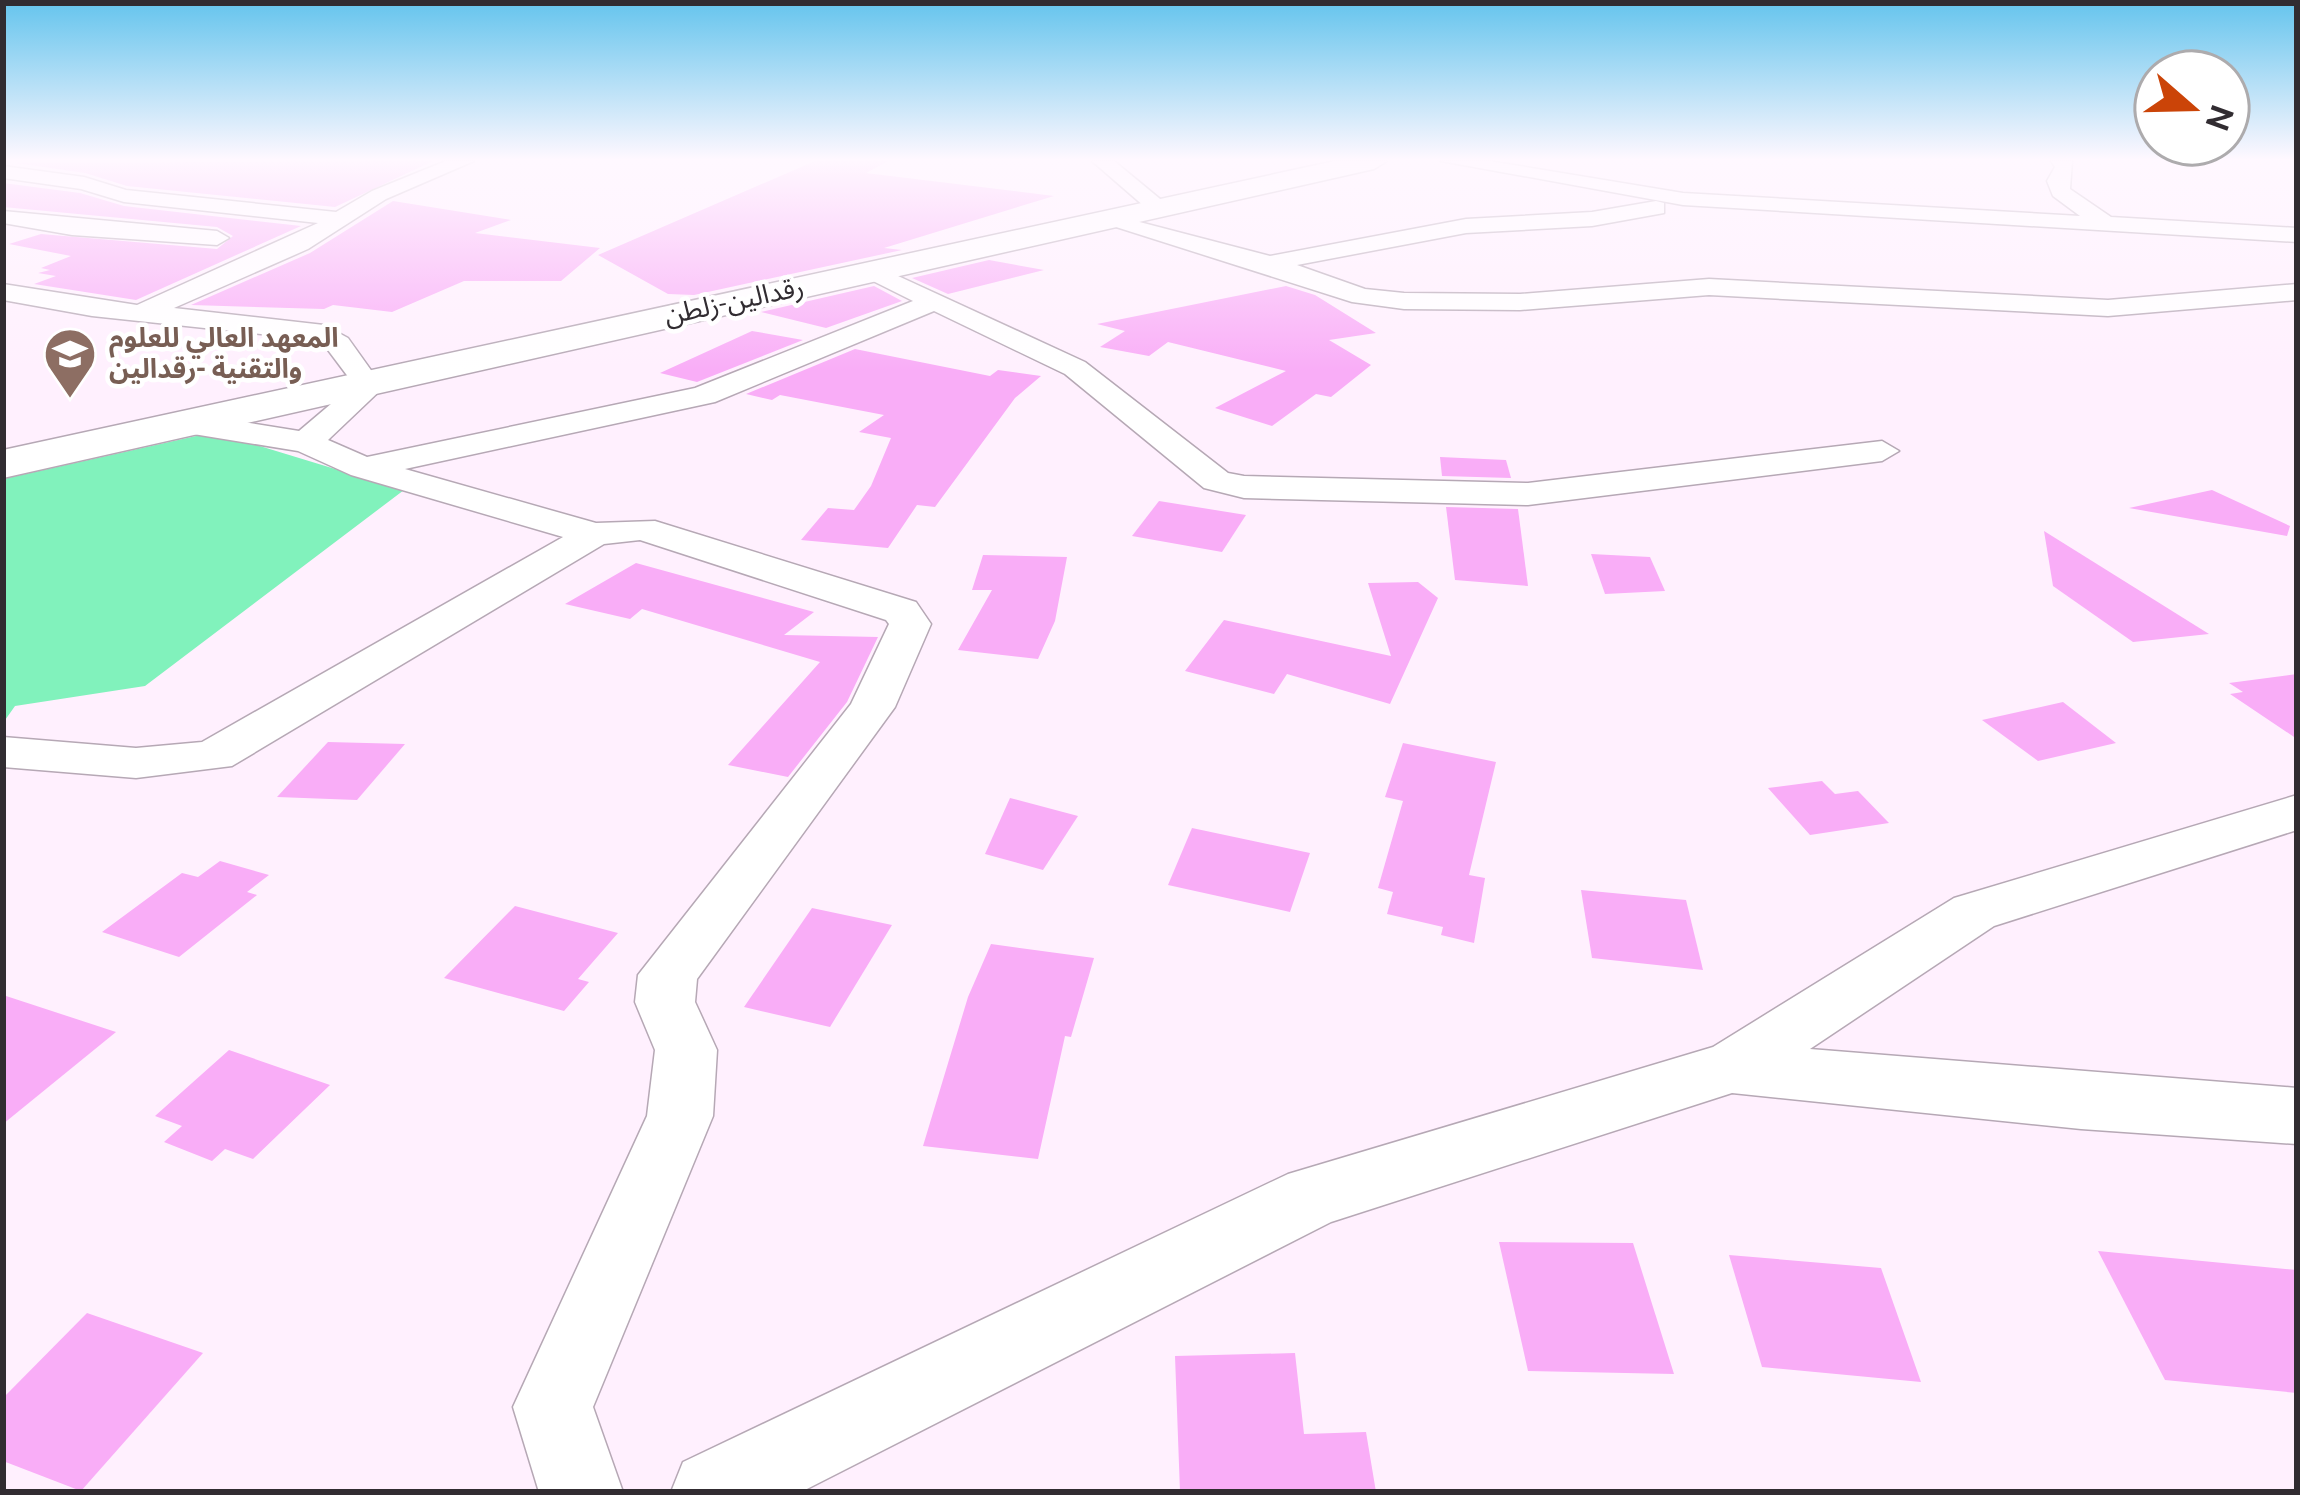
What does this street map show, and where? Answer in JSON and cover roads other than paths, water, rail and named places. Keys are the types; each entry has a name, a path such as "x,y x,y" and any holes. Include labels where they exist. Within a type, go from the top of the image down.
{"main road":[{"name":"رقدالين-زلطن","path":"3,450 1056,231"},
{"name":"رقدالين-زلطن","path":"3,464 366,377"}],"street":[{"path":"111,231 300,244"},
{"path":"139,314 321,231"},
{"path":"1146,231 1268,263 1361,296 1472,304 1709,287 2108,308 2297,292"},
{"path":"1268,263 1440,231"},
{"path":"2209,231 2297,235"},
{"path":"872,271 1075,368 1216,481 1244,487 1528,494 1882,451"},
{"path":"3,292 139,314 314,331 338,344 366,377 306,442"},
{"path":"363,468 704,395 935,301"},
{"path":"187,423 306,442 363,468 595,534 642,529 901,611 910,624 872,707 668,975 664,1001 686,1050 680,1115 553,1406 581,1492"},
{"path":"3,752 155,764 215,755 595,534"},
{"path":"712,1492 1313,1196 1732,1067 1974,912 2297,812"},
{"path":"1732,1067 2081,1102 2297,1116"}],"place":[{"name":"المعهد العالي للعلوم والتقنية -رقدالين","path":"70,400"}]}
